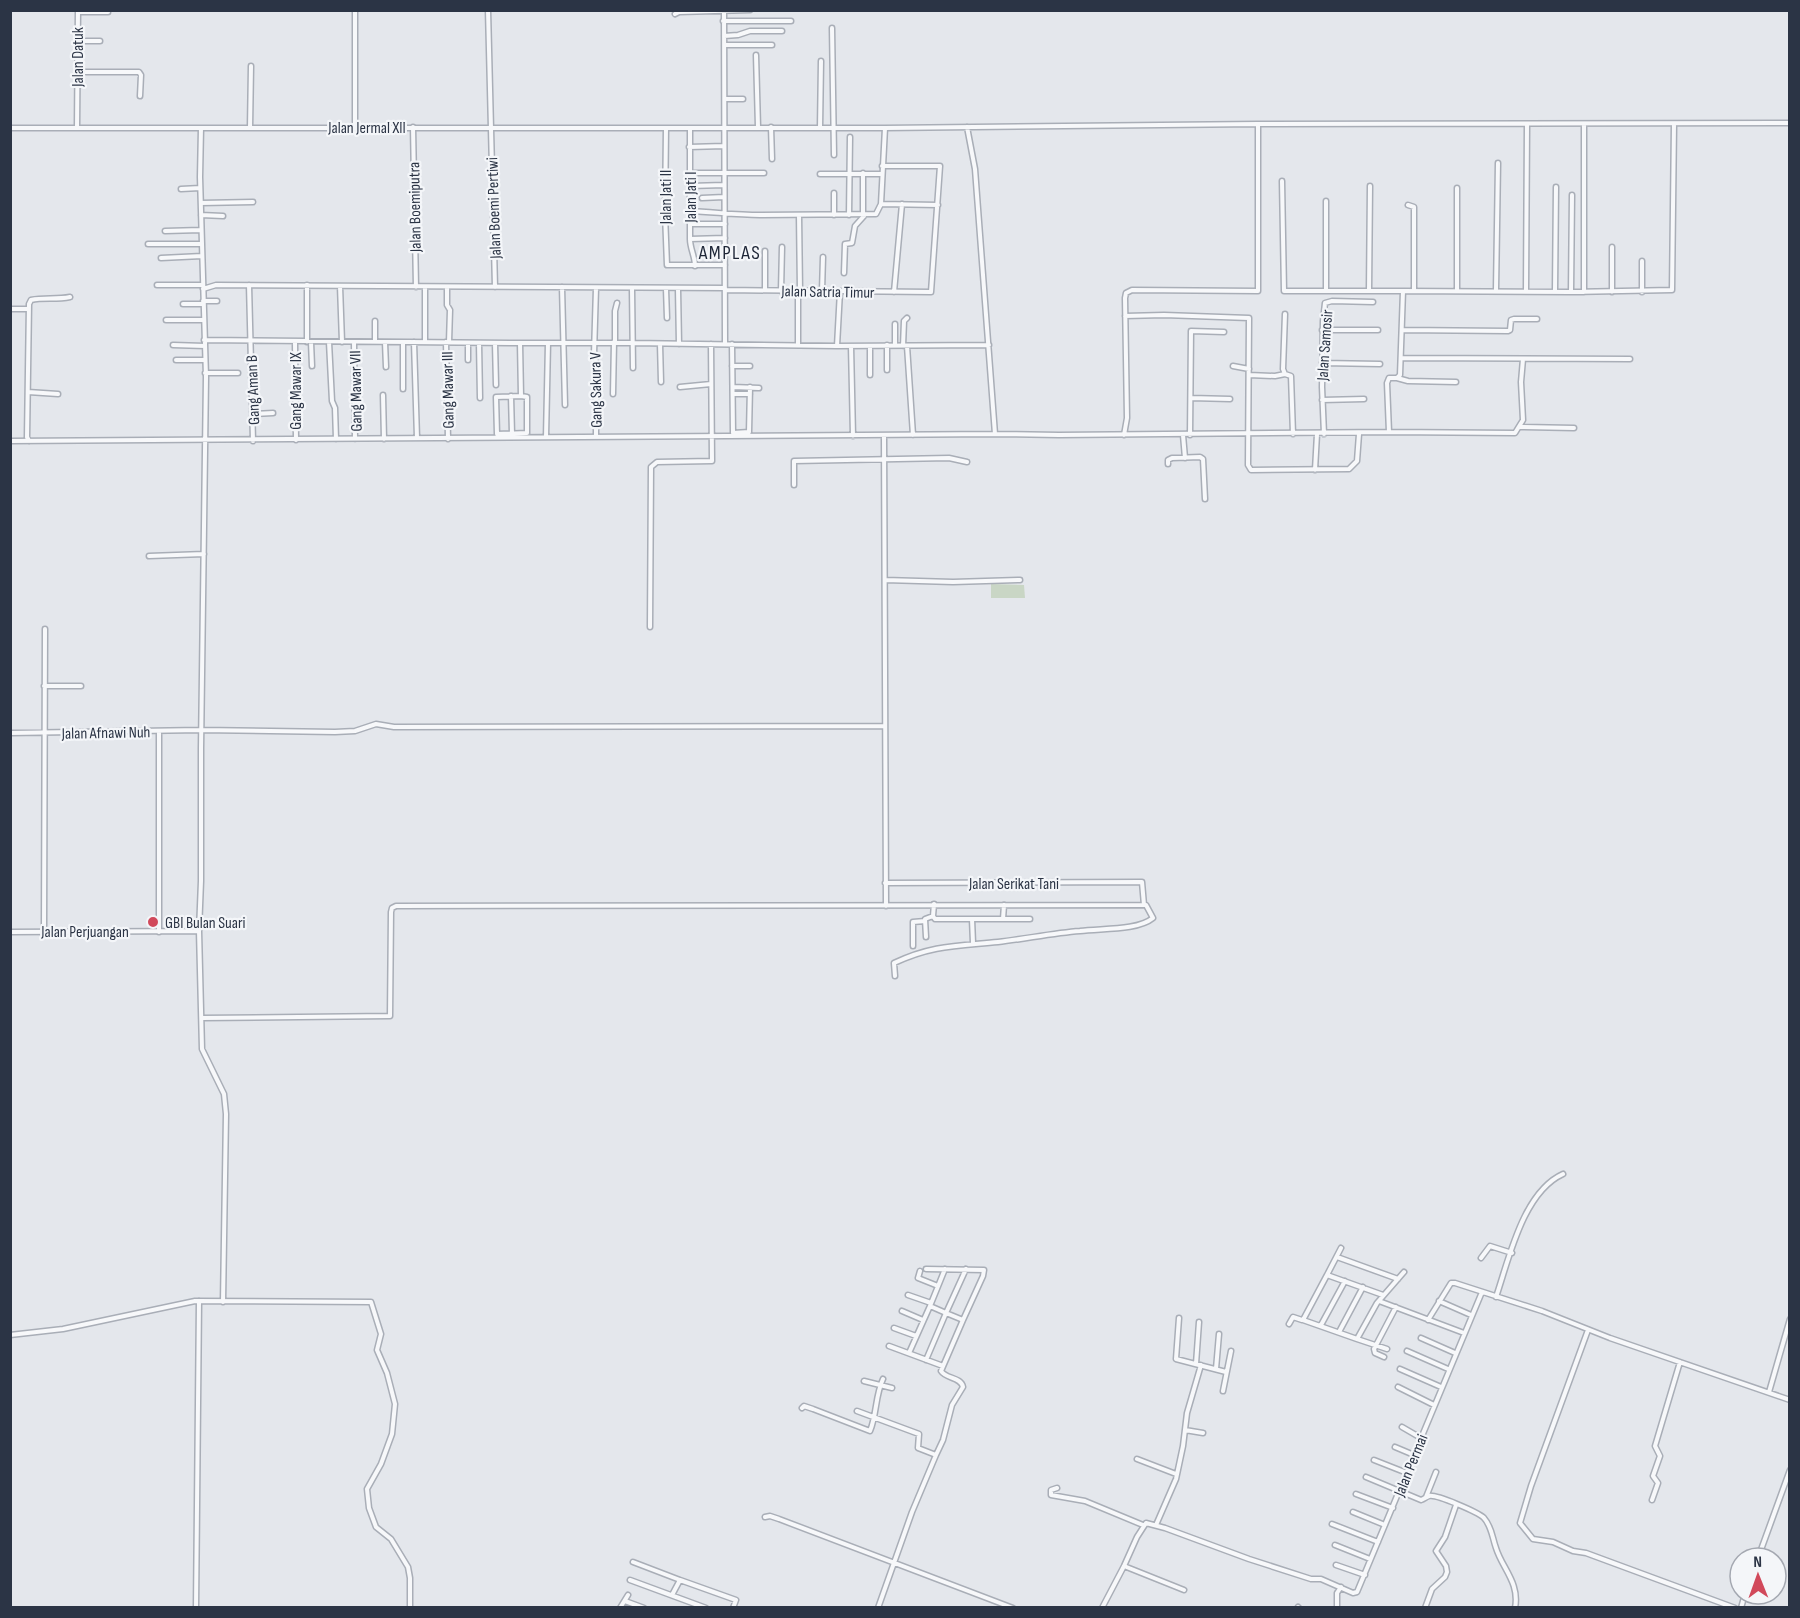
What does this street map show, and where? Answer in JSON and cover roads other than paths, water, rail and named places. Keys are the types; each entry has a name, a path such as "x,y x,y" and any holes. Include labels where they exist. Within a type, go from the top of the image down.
{"street":[{"path":"355,10 355,127"},
{"name":"Jalan Boemi Pertiwi","path":"488,10 495,287"},
{"path":"675,14 750,10"},
{"path":"78,11 108,12"},
{"name":"Jalan Datuk","path":"77,128 78,11"},
{"path":"724,11 725,344"},
{"path":"723,21 791,21"},
{"path":"832,28 834,155"},
{"path":"724,36 750,31 782,31"},
{"path":"77,41 100,41"},
{"path":"724,45 772,45"},
{"path":"756,55 758,127"},
{"path":"820,128 821,62"},
{"path":"250,128 251,66"},
{"path":"77,72 139,72 140,96"},
{"path":"725,99 743,99"},
{"name":"Jalan Jermal XII","path":"10,128 885,128 1258,124 1790,123"},
{"path":"1124,435 1127,428 1126,293 1130,290 1258,291 1258,124"},
{"path":"1526,291 1527,124"},
{"path":"1584,124 1584,292"},
{"path":"1282,181 1283,290 1669,291 1673,287 1674,124"},
{"name":"Jalan Boemiputra","path":"413,127 416,287"},
{"path":"771,127 772,159"},
{"path":"967,127 975,169 995,434"},
{"path":"201,128 200,188 206,373 201,881 198,931 202,1052 224,1094 226,1114 223,1302"},
{"name":"Jalan Jati II","path":"666,128 667,265 695,266"},
{"name":"Jalan Jati I","path":"690,128 690,249 695,258 695,266"},
{"path":"690,212 724,212 740,215 876,214 881,204 885,128"},
{"path":"849,215 850,137"},
{"path":"689,147 724,146"},
{"path":"1496,291 1498,163"},
{"path":"881,204 938,205 939,165 882,166"},
{"path":"690,173 764,173"},
{"path":"844,273 844,244 852,243 855,226 864,215 863,173"},
{"path":"820,174 882,174"},
{"path":"690,186 724,185"},
{"path":"1369,291 1370,186"},
{"path":"1555,291 1556,187"},
{"path":"181,189 200,188"},
{"path":"1457,188 1457,291"},
{"path":"834,193 834,215"},
{"path":"1571,292 1572,195"},
{"path":"702,198 724,197"},
{"path":"1326,201 1326,291"},
{"path":"201,203 254,202"},
{"path":"894,292 902,204"},
{"name":"Jalan Satria Timur","path":"157,285 931,292 938,205"},
{"path":"1408,205 1414,207 1414,291"},
{"path":"201,215 223,216"},
{"path":"798,345 799,215"},
{"path":"690,224 725,224"},
{"path":"165,231 201,230"},
{"path":"690,239 725,238"},
{"path":"148,244 202,244"},
{"path":"781,291 782,247"},
{"path":"1612,247 1612,292"},
{"path":"765,251 765,290"},
{"path":"161,258 202,256"},
{"path":"822,257 822,291"},
{"path":"1642,261 1642,292"},
{"path":"695,266 725,265"},
{"name":"Gang Aman B","path":"249,285 253,441"},
{"path":"307,285 312,366"},
{"path":"340,286 342,342"},
{"path":"425,287 425,342"},
{"name":"Gang Mawar III","path":"447,287 447,305 450,310 448,439"},
{"path":"562,287 566,405"},
{"name":"Gang Sakura V","path":"596,288 596,437"},
{"path":"632,289 633,368"},
{"path":"666,289 667,318"},
{"path":"678,289 679,344"},
{"path":"837,346 840,291"},
{"path":"1398,378 1401,358 1403,291"},
{"path":"30,441 27,437 31,300 70,297"},
{"path":"183,304 217,301"},
{"name":"Jalan Samosir","path":"1324,434 1322,330 1325,306 1327,302 1372,302"},
{"path":"613,394 617,303"},
{"path":"11,309 29,309"},
{"path":"1285,374 1283,369 1286,314"},
{"path":"1125,316 1248,317 1248,465 1251,470 1345,470 1353,467 1358,459 1359,434"},
{"path":"907,318 904,321 905,346 913,435"},
{"path":"1402,330 1508,331 1511,320 1537,318"},
{"path":"166,320 204,320"},
{"path":"375,321 375,342"},
{"path":"895,324 895,345"},
{"path":"1322,330 1378,330"},
{"path":"1190,435 1191,331 1224,332"},
{"path":"204,340 520,344 615,342 837,346 989,345"},
{"name":"Gang Mawar IX","path":"295,342 296,440"},
{"path":"330,342 332,401 336,408 336,439"},
{"name":"Gang Mawar VII","path":"354,342 356,440"},
{"path":"385,342 386,367"},
{"path":"403,342 403,389"},
{"path":"414,342 417,438"},
{"path":"468,343 468,360"},
{"path":"479,343 480,398"},
{"path":"495,343 496,385"},
{"path":"546,437 548,343"},
{"path":"520,344 521,396"},
{"path":"660,344 661,382"},
{"path":"650,627 651,466 660,462 712,461 711,344"},
{"path":"732,344 732,432 749,432 750,387"},
{"path":"172,345 205,346"},
{"path":"887,345 887,370"},
{"path":"852,346 853,436"},
{"path":"870,346 870,375"},
{"path":"1401,358 1630,359"},
{"path":"10,441 995,434 1359,434 1389,432 1513,434 1523,420 1522,359"},
{"path":"176,360 205,360"},
{"path":"1322,363 1380,364"},
{"path":"732,366 750,366"},
{"path":"1233,366 1249,369"},
{"path":"206,373 238,373"},
{"path":"1249,375 1285,374 1291,376 1293,434"},
{"path":"1389,432 1386,383 1389,378 1408,381 1456,382"},
{"path":"680,387 711,384"},
{"path":"733,387 759,388"},
{"path":"28,392 58,394"},
{"path":"383,394 384,439"},
{"path":"733,394 750,394"},
{"path":"511,396 512,434"},
{"path":"511,396 527,397 527,433 497,434 496,397 511,396"},
{"path":"1191,398 1230,399"},
{"path":"1322,400 1364,399"},
{"path":"253,414 273,413"},
{"path":"1520,427 1574,428"},
{"path":"1316,470 1317,434"},
{"path":"1183,435 1185,458"},
{"path":"885,436 886,903"},
{"path":"794,485 794,460 885,458 956,459 967,462"},
{"path":"1168,464 1171,458 1203,459 1204,499"},
{"path":"149,556 204,554"},
{"path":"885,580 953,582 1020,580"},
{"path":"44,931 45,629"},
{"path":"44,686 81,686"},
{"name":"Jalan Afnawi Nuh","path":"10,733 201,730 345,732 376,724 394,727 560,728 885,726"},
{"path":"159,732 159,932"},
{"name":"Jalan Serikat Tani","path":"885,883 1142,882 1144,905"},
{"path":"202,1018 390,1016 391,912 396,906 886,903 1146,905 1153,918 1143,924 938,947 896,962 893,965 895,976"},
{"path":"933,916 934,904"},
{"path":"1003,919 1004,905"},
{"path":"926,937 926,917 1030,919"},
{"path":"972,918 973,943"},
{"path":"913,946 913,921 925,921"},
{"name":"Jalan Perjuangan","path":"10,932 198,931"},
{"path":"1496,1297 1527,1211 1545,1187 1563,1174"},
{"path":"1481,1258 1490,1246 1512,1253"},
{"path":"1303,1320 1341,1248"},
{"path":"1337,1257 1398,1279"},
{"path":"878,1608 893,1563 943,1440 952,1405 963,1387 960,1381 942,1374 942,1366 985,1271 982,1269 926,1269"},
{"path":"909,1353 945,1269"},
{"path":"926,1360 966,1269"},
{"path":"920,1271 918,1278 938,1286"},
{"path":"1357,1338 1383,1295 1404,1272"},
{"path":"1327,1275 1383,1295"},
{"path":"1321,1326 1345,1281"},
{"path":"1423,1317 1439,1301 1452,1282 1542,1311 1588,1330 1790,1400"},
{"path":"1339,1332 1363,1287"},
{"name":"Jalan Permai","path":"1365,1575 1482,1292"},
{"path":"908,1295 963,1320"},
{"path":"196,1608 199,1301"},
{"path":"10,1335 63,1329 199,1301 372,1302 381,1334 377,1350 387,1373 395,1404 392,1434 381,1464 367,1488 369,1508 376,1527 391,1539 408,1567 410,1608"},
{"path":"1379,1301 1464,1333"},
{"path":"1439,1301 1471,1315"},
{"path":"1384,1357 1375,1353 1375,1345 1395,1307"},
{"path":"902,1311 923,1320"},
{"path":"1289,1324 1293,1317 1387,1349"},
{"path":"1179,1318 1176,1359 1226,1372"},
{"path":"1769,1392 1790,1319"},
{"path":"1156,1525 1172,1490 1176,1474 1198,1364 1199,1323"},
{"path":"894,1328 916,1336"},
{"path":"1588,1330 1531,1486 1520,1523 1533,1539 1553,1542 1573,1551 1586,1553 1735,1608"},
{"path":"1216,1369 1219,1334"},
{"path":"1421,1338 1455,1353"},
{"path":"889,1346 942,1366"},
{"path":"1223,1391 1232,1351"},
{"path":"1407,1351 1448,1370"},
{"path":"1652,1500 1658,1483 1653,1476 1660,1456 1655,1446 1680,1362"},
{"path":"1400,1369 1441,1387"},
{"path":"801,1408 804,1406 813,1409 869,1431 875,1418 877,1395 883,1379"},
{"path":"864,1381 892,1388"},
{"path":"1398,1387 1434,1405"},
{"path":"857,1412 919,1434 918,1448 936,1455"},
{"path":"1402,1427 1421,1437"},
{"path":"1185,1430 1203,1433"},
{"path":"1395,1447 1414,1455"},
{"path":"1137,1459 1176,1474"},
{"path":"1374,1460 1407,1473"},
{"path":"1762,1546 1790,1470"},
{"path":"1425,1498 1436,1472"},
{"path":"1366,1477 1421,1500 1429,1496 1437,1497 1480,1515 1490,1528 1496,1550 1506,1566 1515,1589 1515,1608"},
{"path":"1057,1488 1051,1490 1051,1495 1084,1501 1143,1525 1146,1523 1156,1525 1308,1578 1321,1579 1355,1593 1365,1575 1336,1565"},
{"path":"1356,1494 1393,1508"},
{"path":"1425,1608 1432,1589 1445,1577 1447,1572 1446,1566 1436,1551 1445,1537 1456,1505"},
{"path":"1353,1512 1385,1525"},
{"path":"765,1517 779,1519 1013,1608"},
{"path":"1332,1524 1378,1542"},
{"path":"1102,1608 1143,1525"},
{"path":"1335,1545 1370,1559"},
{"path":"633,1562 736,1600 734,1608"},
{"path":"1124,1566 1184,1590"},
{"path":"630,1580 706,1608"},
{"path":"672,1595 680,1580"},
{"path":"1336,1608 1337,1593 1341,1587"},
{"path":"620,1608 628,1595"},
{"path":"625,1601 644,1608"}],"place":[{"name":"GBI Bulan Suari","path":"153,922"}],"district":[{"name":"AMPLAS","path":"730,252"}]}
